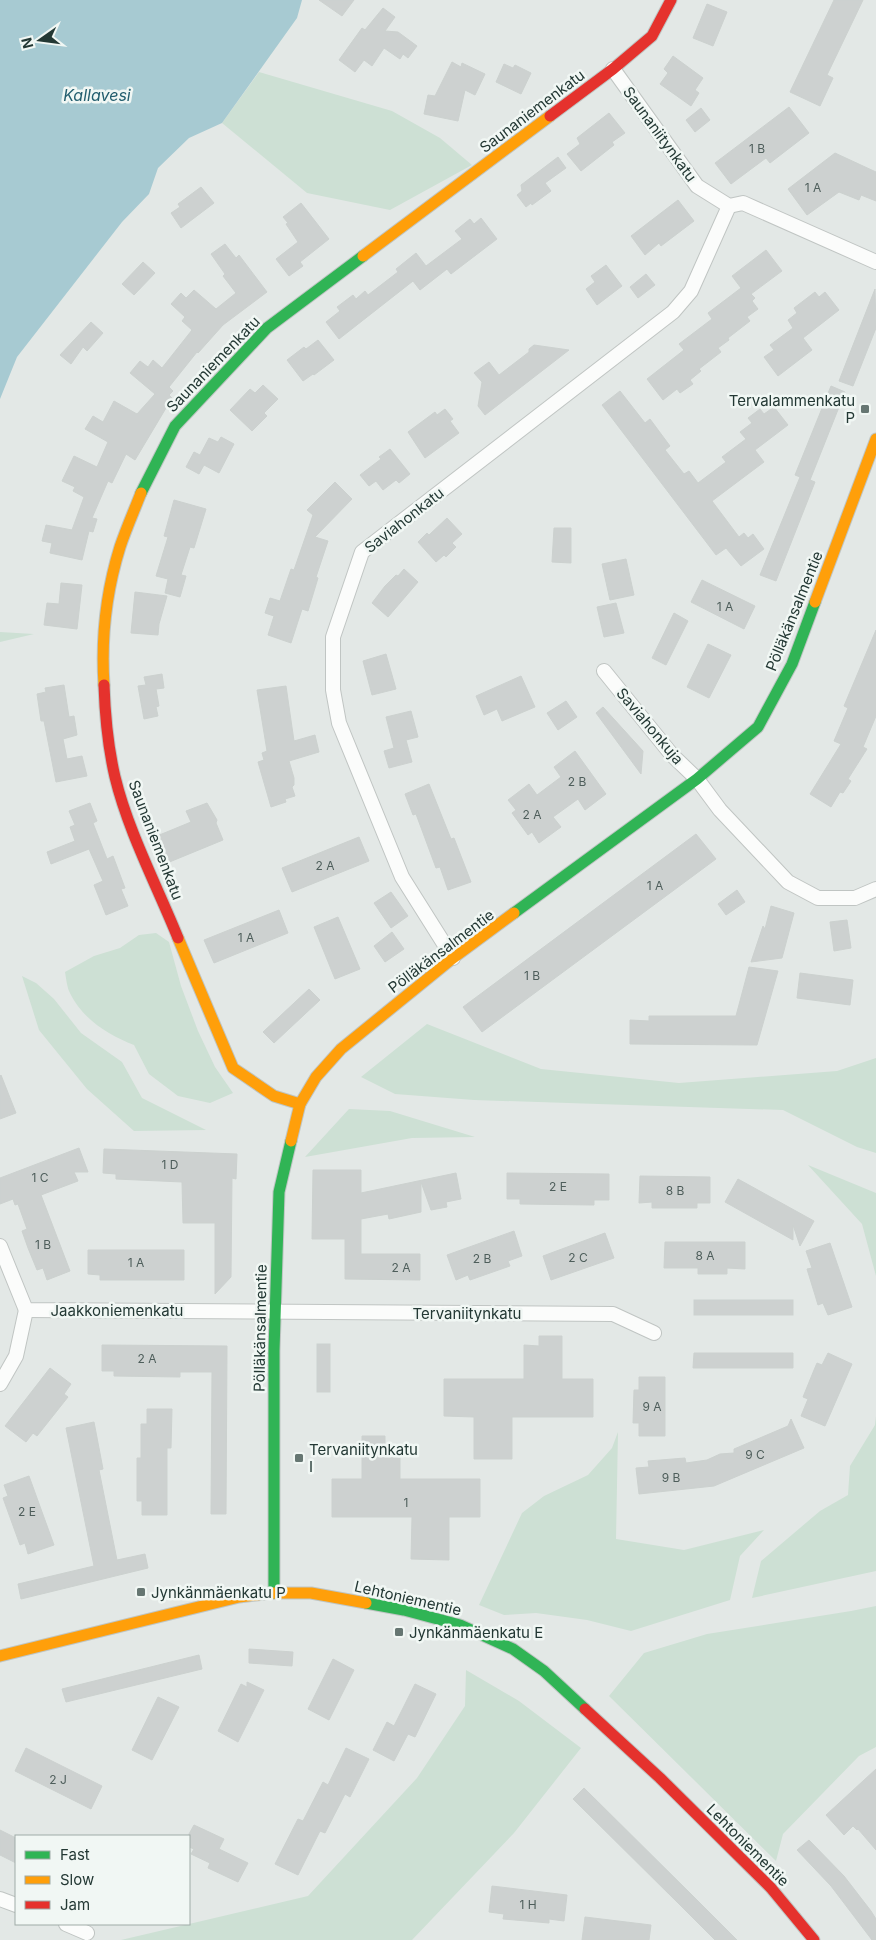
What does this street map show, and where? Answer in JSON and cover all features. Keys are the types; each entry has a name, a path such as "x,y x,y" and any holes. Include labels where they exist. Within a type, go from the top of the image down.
{"street":[{"name":"Saunaniemenkatu","path":"300,1104 274,1096 233,1068 127,815 115,776 106,714 102,650 109,592 120,548 143,489 175,426 268,328 613,69 652,36 671,0"},
{"name":"Saunaniitynkatu","path":"613,69 698,186 730,206 743,203 876,262"},
{"name":"Saviahonkatu","path":"453,958 402,877 339,723 333,690 333,637 362,552 673,312 691,291 730,206"},
{"name":"Pölläkänsalmentie","path":"274,1593 274,1351 278,1192 300,1104 316,1077 340,1049 453,958 698,779 758,727 792,664 876,439"},
{"name":"Saviahonkuja","path":"604,671 672,755 698,779 720,810 788,882 818,898 855,898 876,889"},
{"path":"0,1246 26,1310 16,1356 0,1384"},
{"name":"Jaakkoniemenkatu","path":"26,1310 276,1310"},
{"name":"Tervaniitynkatu","path":"276,1310 613,1314 654,1334"},
{"name":"Lehtoniementie","path":"0,1656 239,1597 274,1593 312,1593 404,1610 460,1625 514,1649 544,1671 660,1778 771,1888 814,1940"},
{"path":"1,1901 15,1905"},
{"path":"68,1925 86,1933"}],"green space":[{"path":"259,72 392,111 440,138 472,165 390,210 307,193 222,123"},
{"path":"0,632 34,634 0,642"},
{"path":"156,933 169,942 181,986 198,1031 215,1067 233,1093 210,1103 178,1096 149,1074 134,1045 105,1031 96,1024 74,1001 68,989 65,972 94,956 120,948 139,935"},
{"path":"22,976 36,983 54,999 81,1033 122,1062 142,1098 206,1130 134,1131 87,1089 39,1030"},
{"path":"427,1024 541,1069 679,1083 837,1071 876,1058 876,1153 857,1147 783,1110 474,1100 395,1094 361,1077"},
{"path":"349,1109 390,1111 475,1137 412,1138 305,1157"},
{"path":"808,1165 876,1193 876,1276 862,1224"},
{"path":"876,1416 876,1571 752,1598 761,1561 820,1511 848,1495 850,1466 875,1425"},
{"path":"618,1432 616,1539 684,1550 764,1530 740,1556 730,1600 631,1631 587,1620 536,1613 504,1615 479,1605 522,1513 544,1496 588,1475 612,1448"},
{"path":"876,1606 876,1747 859,1756 783,1834 776,1861 609,1696 644,1653 707,1634"},
{"path":"466,1670 519,1701 581,1748 514,1833 412,1940 121,1940 308,1896 417,1778 465,1706"}],"water":[{"name":"Kallavesi","path":"0,0 302,0 297,18 222,123 189,138 158,168 149,194 122,222 17,357 0,399"}],"building":[{"path":"319,0 354,0 342,16"},
{"path":"834,0 863,0 827,75 833,78 820,106 790,92"},
{"path":"707,4 727,12 713,46 693,38"},
{"path":"383,8 395,17 385,31 398,32 417,46 408,58 403,54 400,59 384,48 372,66 364,60 355,72 339,60 362,28 365,30"},
{"path":"673,56 703,78 695,90 699,93 691,106 660,84 668,73 664,69"},
{"path":"452,62 461,67 462,63 485,74 475,95 465,90 458,121 424,114 428,95 435,96"},
{"path":"504,64 513,68 515,65 531,73 521,94 496,82"},
{"path":"789,107 809,133 770,163 766,158 731,184 715,163"},
{"path":"701,108 710,120 695,132 686,120"},
{"path":"609,113 625,133 612,142 614,145 581,171 567,154 580,144 577,138"},
{"path":"835,153 876,172 876,201 861,195 859,200 839,192 807,215 788,189"},
{"path":"558,157 566,168 545,183 551,191 532,205 531,203 526,207 517,195 522,191 521,185"},
{"path":"201,187 214,203 181,228 171,213 180,207 178,204"},
{"path":"678,200 694,221 661,246 659,243 645,255 631,236"},
{"path":"301,203 329,239 300,262 303,266 289,276 276,259 298,242 283,217"},
{"path":"481,218 497,239 451,274 447,269 420,290 413,281 339,339 326,322 340,311 337,307 353,295 356,299 365,291 368,295 398,272 396,269 416,253 426,266 462,239 455,231 470,219 474,224"},
{"path":"225,244 236,258 239,255 267,292 223,325 197,352 169,387 173,391 169,395 172,398 135,460 126,454 112,483 108,481 92,518 97,519 93,532 89,531 82,560 50,553 52,543 42,541 46,525 72,530 84,497 73,491 75,487 62,481 74,456 97,467 108,442 85,429 93,416 103,422 114,401 137,414 155,394 130,373 140,361 148,367 153,360 162,368 192,330 182,321 185,317 171,304 181,293 186,298 194,290 216,309 236,293 223,276 225,274 211,254"},
{"path":"766,250 782,271 751,294 755,298 752,301 758,309 747,317 750,321 718,348 721,352 699,369 701,371 690,380 693,384 680,393 677,389 663,400 647,379 684,350 679,344 712,319 708,313 741,288 732,276"},
{"path":"143,262 155,273 134,295 122,284"},
{"path":"606,265 622,286 597,305 586,289 595,282 591,276"},
{"path":"646,274 655,285 638,298 630,287"},
{"path":"875,289 876,328 853,386 839,381"},
{"path":"815,292 819,297 825,292 839,310 803,338 812,350 778,376 764,357 774,350 770,345 793,328 788,320 797,313 794,308"},
{"path":"91,322 103,333 87,351 83,347 71,364 60,355"},
{"path":"318,340 334,360 303,381 287,360 304,347 306,349"},
{"path":"534,345 569,350 485,415 478,406 482,382 474,373 489,362 499,375 529,352 529,349"},
{"path":"263,385 278,399 264,413 267,416 252,431 230,410 250,389 255,393"},
{"path":"831,386 845,392 810,480 815,482 776,581 760,575 800,477 795,475"},
{"path":"620,391 645,423 650,419 670,446 665,450 684,474 689,471 698,483 726,462 722,457 746,439 740,432 752,423 748,418 760,409 764,414 774,407 788,425 755,450 764,462 712,501 739,537 744,533 748,538 753,534 764,549 741,566 726,548 716,555 602,405"},
{"path":"445,409 453,419 450,421 459,433 425,458 408,432 435,412 437,415"},
{"path":"221,437 234,444 219,473 204,465 199,474 186,467 194,452 200,455 209,438 218,442"},
{"path":"390,449 410,474 399,483 396,480 383,490 376,481 369,486 360,475 381,459 379,457"},
{"path":"335,482 352,499 315,537 328,541 316,577 318,578 308,611 302,609 291,643 268,635 274,616 265,613 270,598 280,601 291,569 294,570 313,515 307,510"},
{"path":"174,500 206,509 194,548 190,547 181,575 186,576 180,597 165,593 168,579 156,576 168,537 164,536"},
{"path":"447,518 462,534 452,543 456,547 446,557 444,555 436,562 418,542 427,533 429,535"},
{"path":"554,528 571,528 571,563 552,562"},
{"path":"626,559 634,595 610,600 602,564"},
{"path":"404,569 418,582 388,617 372,603 385,586"},
{"path":"702,580 755,606 744,629 691,602"},
{"path":"61,583 82,585 77,629 44,625 47,603 59,604"},
{"path":"135,592 167,596 158,635 131,633"},
{"path":"616,603 624,633 604,637 597,607"},
{"path":"674,613 688,621 666,665 652,658"},
{"path":"876,630 876,716 863,747 867,749 848,779 851,781 843,793 840,792 831,807 810,794 841,744 834,741 848,708 844,706"},
{"path":"708,644 731,655 709,698 687,687"},
{"path":"386,654 396,689 372,695 363,661"},
{"path":"162,674 164,688 156,689 159,706 156,707 158,716 144,719 138,686 146,685 144,677"},
{"path":"521,676 535,707 502,721 497,709 484,715 476,696"},
{"path":"64,685 69,717 74,716 77,735 63,739 67,759 82,756 87,776 56,782 44,721 41,721 37,694 46,692 45,688"},
{"path":"286,686 294,741 315,735 319,752 289,761 294,778 294,785 292,787 295,796 285,799 286,802 271,807 258,762 264,760 262,753 267,751 257,690"},
{"path":"566,701 577,717 558,730 547,713"},
{"path":"603,707 643,751 641,774 596,713"},
{"path":"411,711 418,737 406,740 412,762 389,768 384,751 394,748 386,717"},
{"path":"575,751 606,794 585,810 578,799 553,817 561,827 539,843 532,832 528,835 512,813 516,810 508,800 529,784 537,795 561,777 554,767"},
{"path":"429,784 451,839 454,838 471,882 448,890 440,867 436,868 416,814 413,815 405,794"},
{"path":"90,803 97,821 93,823 107,859 113,856 125,888 121,889 128,906 106,915 94,885 103,881 89,849 51,864 47,852 75,841 70,827 75,825 69,811"},
{"path":"207,803 217,820 216,823 223,840 167,863 157,836 191,822 186,811"},
{"path":"696,834 716,859 482,1032 463,1007"},
{"path":"359,837 369,861 292,892 282,868"},
{"path":"737,890 745,902 726,915 718,904"},
{"path":"391,892 408,916 391,928 374,903"},
{"path":"771,906 794,913 782,958 751,962 763,926 765,929"},
{"path":"279,910 288,933 214,963 204,940"},
{"path":"338,917 360,969 335,979 314,927"},
{"path":"847,920 851,948 834,951 830,922"},
{"path":"392,932 404,949 385,962 374,946"},
{"path":"749,967 778,971 757,1045 630,1044 630,1020 649,1021 649,1016 736,1016"},
{"path":"800,973 853,980 850,1005 797,998"},
{"path":"309,989 320,1000 274,1043 263,1032"},
{"path":"0,1076 16,1113 0,1119"},
{"path":"79,1148 88,1172 74,1172 78,1181 41,1195 70,1271 47,1280 43,1268 37,1270 28,1248 22,1231 27,1229 18,1204 15,1205 13,1199 0,1204 0,1178"},
{"path":"104,1149 237,1154 236,1179 232,1178 231,1277 215,1294 215,1223 183,1223 182,1182 116,1179 116,1174 103,1173"},
{"path":"313,1170 361,1170 361,1193 456,1173 461,1199 446,1202 447,1207 431,1210 421,1182 421,1212 389,1219 388,1214 361,1219 361,1254 420,1254 420,1280 345,1279 345,1239 312,1239"},
{"path":"507,1173 609,1174 609,1200 594,1200 594,1205 520,1204 520,1199 507,1199"},
{"path":"640,1176 710,1177 710,1203 697,1203 697,1208 652,1208 652,1202 639,1203"},
{"path":"738,1179 814,1221 800,1246 793,1225 793,1240 725,1202"},
{"path":"514,1231 522,1256 508,1261 510,1266 470,1280 468,1275 456,1280 447,1255"},
{"path":"605,1233 614,1258 551,1280 543,1256"},
{"path":"665,1242 745,1242 745,1269 727,1268 727,1274 698,1274 698,1268 664,1268"},
{"path":"830,1243 852,1307 828,1315 823,1303 818,1305 807,1269 812,1268 806,1251"},
{"path":"88,1250 184,1250 184,1280 100,1280 100,1275 88,1274"},
{"path":"694,1300 793,1300 793,1315 694,1315"},
{"path":"539,1336 562,1336 562,1379 593,1379 593,1417 512,1417 512,1459 474,1459 474,1417 444,1416 444,1379 524,1379 524,1345 539,1346"},
{"path":"317,1344 330,1344 330,1392 317,1392"},
{"path":"102,1345 227,1346 226,1514 211,1514 212,1372 180,1372 180,1377 114,1376 114,1371 102,1371"},
{"path":"694,1353 793,1353 793,1368 693,1368"},
{"path":"828,1353 852,1364 825,1426 801,1416 808,1399 803,1397 817,1363 822,1365"},
{"path":"50,1368 71,1384 64,1394 68,1397 37,1436 33,1433 26,1442 5,1426"},
{"path":"639,1377 665,1377 665,1436 639,1436 639,1423 633,1423 634,1390 639,1390"},
{"path":"147,1409 172,1409 171,1448 167,1448 167,1515 142,1515 142,1501 137,1501 137,1458 141,1458 141,1424 147,1424"},
{"path":"791,1419 804,1448 714,1486 639,1494 636,1468 649,1467 648,1461 685,1458 686,1463 707,1460 720,1454 734,1453 734,1449 788,1426"},
{"path":"94,1422 103,1469 99,1470 117,1560 145,1554 148,1568 21,1599 18,1584 94,1566 66,1428"},
{"path":"362,1436 385,1436 385,1446 400,1446 400,1479 480,1479 480,1517 449,1517 449,1560 411,1559 412,1517 332,1517 332,1479 362,1479"},
{"path":"29,1476 54,1545 28,1554 25,1543 20,1545 3,1498 8,1496 4,1485"},
{"path":"249,1649 293,1652 292,1666 249,1663"},
{"path":"199,1655 202,1669 66,1702 62,1689"},
{"path":"333,1659 354,1670 329,1720 308,1709"},
{"path":"247,1682 264,1690 238,1742 218,1731 241,1684 247,1687"},
{"path":"415,1684 436,1694 415,1737 408,1734 394,1761 373,1750 387,1722 394,1726"},
{"path":"158,1697 179,1707 152,1760 132,1750"},
{"path":"26,1748 102,1786 91,1809 15,1771"},
{"path":"346,1748 369,1759 350,1797 345,1794 325,1833 320,1831 298,1875 275,1864 298,1819 303,1821 323,1782 328,1785"},
{"path":"876,1769 876,1850 858,1829 853,1826 844,1835 826,1815"},
{"path":"584,1788 737,1940 715,1940 573,1799"},
{"path":"194,1825 224,1839 219,1849 248,1863 238,1882 208,1868 210,1863 191,1854 194,1849 190,1847 189,1834"},
{"path":"0,1830 15,1838 15,1862 0,1855"},
{"path":"809,1840 844,1876 871,1911 876,1919 876,1940 872,1940 831,1886 797,1850"},
{"path":"492,1886 567,1895 564,1921 549,1919 549,1923 503,1919 504,1914 489,1912"},
{"path":"585,1917 651,1925 649,1940 582,1940"}],"traffic: fast":[{"path":"141,493 175,426 267,328 363,256"},
{"path":"514,913 697,779 758,727 792,664 815,602"},
{"path":"274,1593 274,1351 279,1192 291,1141"},
{"path":"366,1603 404,1610 460,1625 513,1649 544,1671 585,1709"}],"traffic: slow":[{"path":"363,256 550,116"},
{"path":"815,602 876,439"},
{"path":"104,685 104,633 111,581 120,547 141,493"},
{"path":"291,1141 300,1104 316,1077 341,1049 453,958 514,913"},
{"path":"178,938 233,1068 274,1096 300,1104"},
{"path":"0,1656 239,1597 274,1593 311,1593 366,1603"}],"traffic: jam":[{"path":"550,116 613,69 652,36 671,0"},
{"path":"104,685 106,719 115,777 127,818 178,938"},
{"path":"585,1709 660,1778 771,1888 814,1940"}],"place":[{"name":"Tervalammenkatu P","path":"865,409"},
{"name":"Tervaniitynkatu I","path":"299,1458"},
{"name":"Jynkänmäenkatu P","path":"141,1592"},
{"name":"Jynkänmäenkatu E","path":"399,1632"}]}
